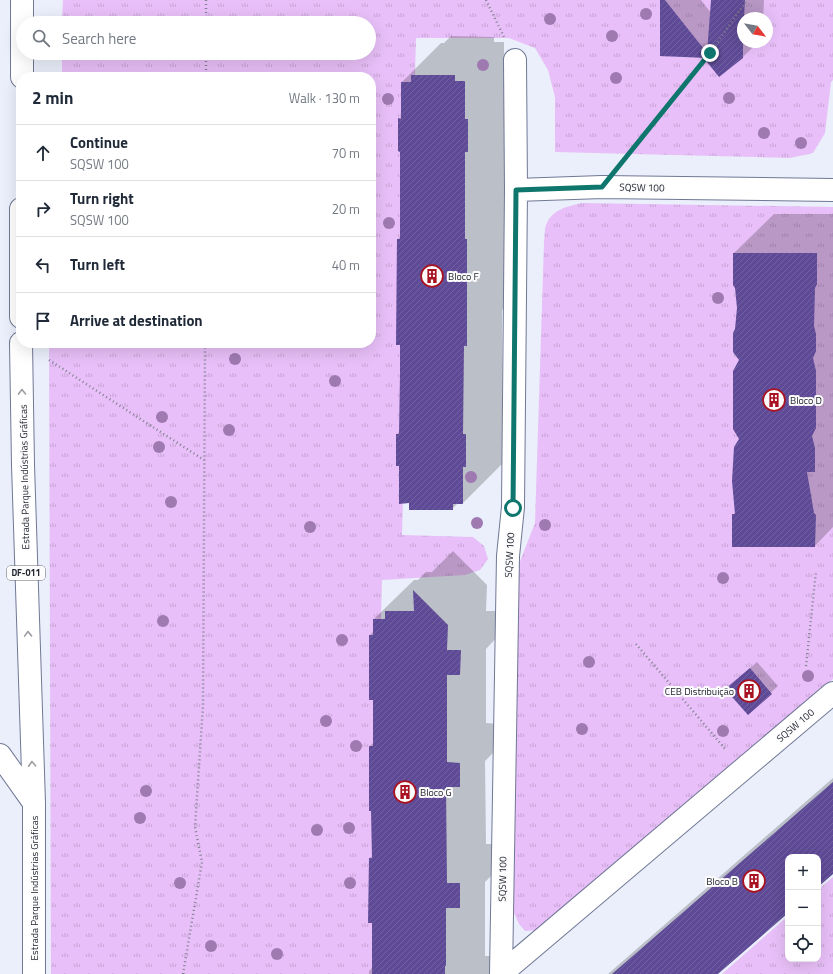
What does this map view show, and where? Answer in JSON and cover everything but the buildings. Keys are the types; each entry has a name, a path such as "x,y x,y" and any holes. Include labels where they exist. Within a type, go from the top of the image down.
{"street":[{"path":"22,0 22,16"},
{"path":"22,60 22,72"},
{"path":"515,60 516,190"},
{"name":"SQSW 100","path":"501,974 508,556 513,508 516,190 602,187 833,190"},
{"name":"Estrada Parque Indústrias Gráficas","path":"21,348 34,803 34,974"},
{"name":"SQSW 100","path":"501,974 833,693"},
{"name":"Estrada Parque Indústrias Gráficas","path":"0,755 34,803"}],"path":[{"path":"206,0 206,16"},
{"path":"486,0 515,60"},
{"path":"602,187 710,53 747,0"},
{"path":"206,60 206,72"},
{"path":"183,974 202,862 195,827 203,706 205,348"},
{"path":"48,359 204,460"},
{"path":"806,666 816,571"},
{"path":"636,644 743,770"}],"green space":[{"path":"63,0 833,0 833,80 831,82 825,133 813,153 790,158 555,152 555,97 548,70 535,48 509,38 416,38 402,535 473,537 484,546 488,559 480,570 465,575 382,580 372,974 51,974 49,348 376,348 376,72 62,72 62,60 376,60 376,16 62,16"},
{"path":"582,203 833,207 833,679 557,915 538,930 525,931 519,924 513,911 519,564 535,523 545,227 553,214 557,211"},
{"path":"833,877 833,974 722,974 785,919 785,962 821,962 821,887"}],"place":[{"name":"Bloco F","path":"432,276"},
{"name":"Bloco D","path":"774,400"},
{"name":"CEB Distribuição","path":"749,691"},
{"name":"Bloco G","path":"405,792"},
{"name":"Bloco B","path":"754,881"}],"route":[{"path":"513,508 516,190 602,187 710,53"}]}
